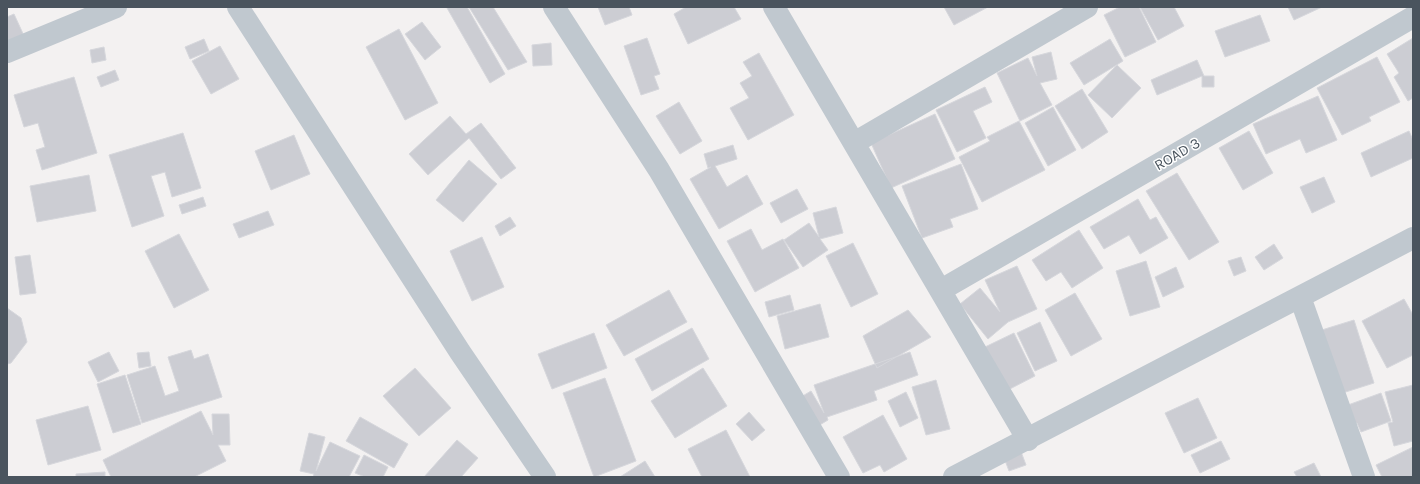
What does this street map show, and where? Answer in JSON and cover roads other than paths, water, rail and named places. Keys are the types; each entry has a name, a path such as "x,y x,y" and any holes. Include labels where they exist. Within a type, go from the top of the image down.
{"street":[{"path":"7,52 116,7"},
{"path":"238,7 460,352 545,477"},
{"path":"554,7 659,170 839,477"},
{"path":"774,7 1028,440"},
{"path":"854,143 1087,7"},
{"name":"ROAD 3","path":"941,290 1413,17"},
{"path":"954,477 1028,440 1413,238"},
{"path":"1300,297 1364,477"}]}
